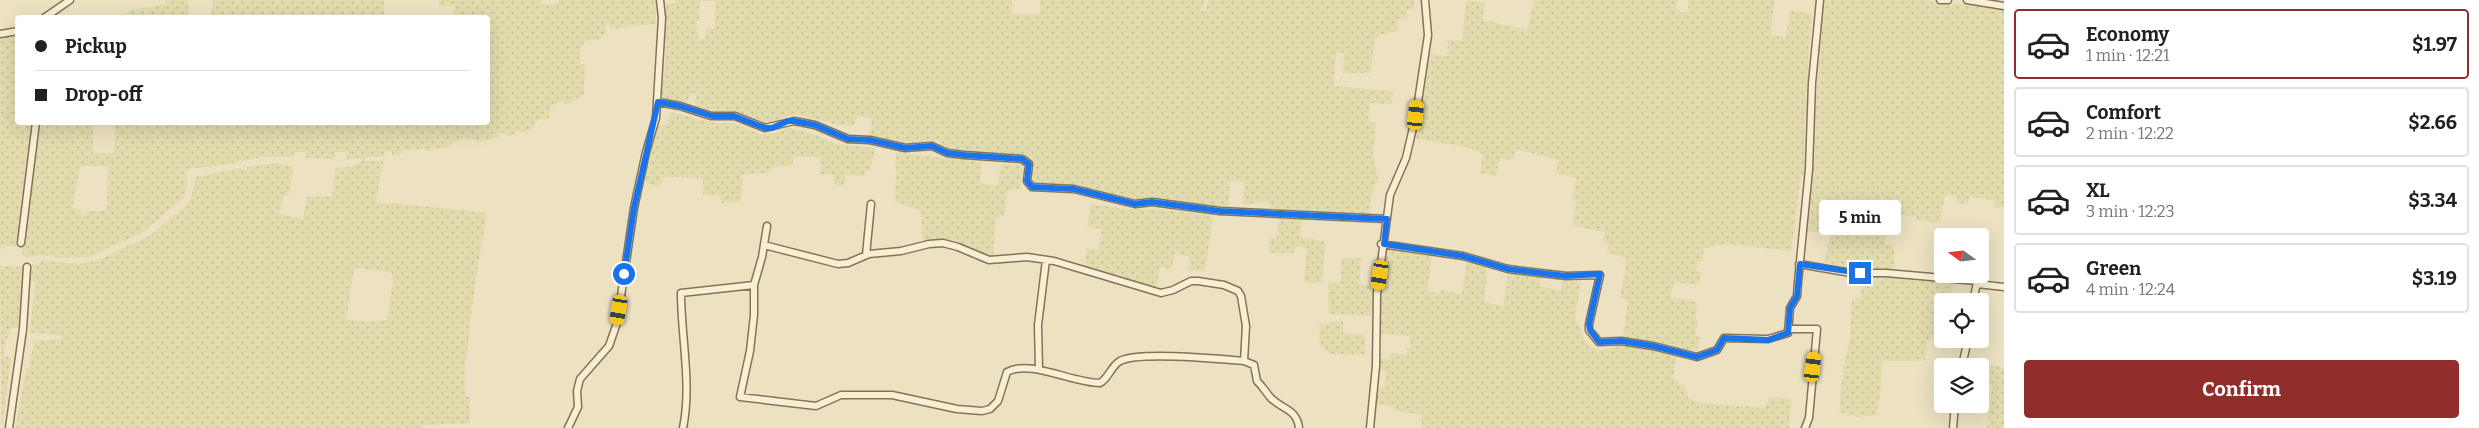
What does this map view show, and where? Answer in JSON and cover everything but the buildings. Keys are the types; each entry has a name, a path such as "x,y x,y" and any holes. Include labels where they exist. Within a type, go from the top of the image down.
{"street":[{"path":"48,15 70,0"},
{"path":"568,428 578,407 577,391 580,379 609,346 614,334 634,208 658,102 662,18 660,0"},
{"path":"1370,428 1376,366 1375,307 1383,244 1390,194 1406,158 1416,115 1428,34 1425,0"},
{"path":"1383,244 1463,256 1508,269 1566,276 1600,274 1589,324 1590,330 1599,342 1622,341 1653,346 1697,357 1717,350 1724,338 1768,340 1788,333 1790,308 1797,296 1809,169 1813,74 1820,0"},
{"path":"1940,0 1948,0"},
{"path":"1967,0 2004,6"},
{"path":"0,34 15,32"},
{"path":"658,102 680,106 712,116 734,116 765,128 772,128 788,121 794,121 815,125 848,139 870,140 905,148 932,146 947,153 964,155 1022,159 1029,164 1027,181 1032,187 1074,189 1129,203 1152,202 1220,211 1387,219"},
{"path":"21,243 36,125"},
{"path":"866,255 871,204"},
{"path":"767,226 754,285 754,315 750,351 740,397 816,406 841,395 892,394 957,409 982,412 990,409 998,402 1007,372 1022,367 1100,383 1116,363 1134,358 1158,356 1244,360 1254,365 1257,382 1266,389 1270,396 1294,414 1299,428"},
{"path":"764,245 838,264 848,263 866,255 901,252 935,243 952,245 989,260 1019,257 1046,260 1161,293 1173,290 1191,281 1208,282 1233,288 1241,296 1247,339 1244,360"},
{"path":"1039,369 1038,324 1046,260"},
{"path":"1800,264 1851,272 1886,272 1934,276"},
{"path":"8,428 23,329 27,267"},
{"path":"1989,282 2004,287"},
{"path":"683,428 686,377 681,293 754,285"},
{"path":"1788,329 1817,329 1809,418 1804,428"},
{"path":"1953,428 1954,413"}],"shaded area":[{"path":"165,0 188,0 189,15 124,15 130,10 165,5"},
{"path":"213,0 384,0 384,15 211,15"},
{"path":"439,0 542,0 542,4 555,4 558,3 558,0 655,0 656,2 656,24 610,29 609,23 606,24 606,32 600,39 585,41 580,48 580,64 585,64 584,94 567,105 562,101 550,107 549,118 538,120 533,128 526,132 517,131 515,135 508,136 501,132 498,137 480,142 467,138 453,142 449,147 431,149 429,152 425,149 402,150 401,155 392,155 392,151 385,151 384,157 365,157 365,161 383,161 376,202 487,213 475,284 465,368 465,396 470,397 469,423 423,425 422,428 16,428 26,369 29,368 34,341 62,339 62,337 52,334 30,333 35,282 30,281 30,265 45,261 81,264 99,260 149,236 185,206 191,198 196,177 242,168 242,170 247,170 247,167 276,163 292,166 289,195 284,195 279,214 303,219 307,197 332,197 335,168 349,167 361,163 362,158 347,159 346,152 335,152 335,159 305,158 305,152 295,152 293,157 262,157 225,165 188,169 185,174 188,181 184,198 140,234 88,257 61,258 40,255 28,257 22,256 37,125 93,125 93,153 114,153 115,125 490,125 490,15 454,15 454,6 439,6","holes":["80,166 108,166 107,211 87,211 85,216 81,214 81,210 72,208","357,268 391,272 393,282 387,320 367,322 346,319 354,270"]},
{"path":"676,0 1012,0 1012,14 1040,14 1040,0 1205,0 1200,10 1206,12 1208,0 1414,0 1414,10 1407,10 1406,19 1398,19 1397,31 1380,35 1374,40 1371,73 1343,73 1344,53 1336,53 1334,86 1393,92 1392,104 1370,103 1368,122 1376,123 1373,154 1378,179 1372,193 1369,215 1270,211 1270,204 1262,202 1243,205 1244,182 1230,181 1228,209 1137,202 1080,187 1036,186 1029,181 1032,164 1027,158 947,150 940,148 941,142 936,141 935,144 907,146 870,138 872,118 857,116 854,126 796,115 783,117 774,124 762,125 744,116 720,115 694,110 696,94 690,93 687,104 661,98 665,65 666,3 676,3","holes":["700,1 715,1 715,29 706,28 705,39 698,39 696,21 699,21"]},
{"path":"1534,0 1677,0 1676,9 1683,13 1688,10 1688,0 1774,0 1771,35 1786,37 1790,10 1812,14 1804,157 1807,158 1804,175 1801,177 1791,251 1725,244 1704,248 1702,261 1698,261 1696,271 1701,272 1699,285 1674,282 1670,297 1697,302 1696,317 1698,323 1695,336 1700,338 1697,350 1687,351 1623,339 1628,301 1620,298 1627,259 1607,252 1609,244 1603,243 1605,232 1573,226 1576,202 1572,200 1576,178 1556,173 1559,160 1516,149 1513,161 1500,158 1496,176 1480,173 1483,154 1466,147 1414,138 1427,53 1447,56 1448,40 1462,41 1466,1 1485,3 1483,20 1527,30"},
{"path":"1824,0 1926,0 1939,4 1963,4 2004,10 2004,208 1994,207 1994,201 1982,198 1969,197 1968,204 1957,203 1957,196 1945,195 1940,223 1918,221 1916,217 1887,214 1885,244 1894,245 1894,271 1850,270 1824,262 1831,234 1806,231"},
{"path":"15,35 15,125 32,126 20,211 18,246 1,246 0,258 0,41 1,38"},
{"path":"670,112 715,123 732,123 760,134 776,133 789,128 817,135 835,144 875,148 870,170 866,170 864,176 846,175 844,186 834,185 834,175 821,174 820,157 794,157 792,166 778,166 772,168 770,173 743,174 741,201 722,203 719,196 703,195 703,178 664,177 660,187 646,183 644,178 646,163 656,127 667,124"},
{"path":"896,153 982,162 980,183 997,186 1001,164 1020,165 1023,167 1020,189 1008,190 1004,216 996,217 993,257 943,240 923,242 921,211 895,202"},
{"path":"1091,204 1125,209 1156,209 1210,215 1213,218 1205,271 1188,270 1190,260 1188,256 1174,254 1172,269 1160,267 1156,289 1084,267 1087,248 1098,250 1102,229 1087,226"},
{"path":"1279,217 1302,218 1300,237 1325,241 1322,283 1304,282 1307,248 1296,246 1294,253 1269,253 1269,238 1277,238"},
{"path":"1390,248 1432,256 1427,291 1440,294 1441,290 1462,294 1467,261 1485,266 1487,276 1484,302 1503,306 1509,271 1542,276 1540,286 1561,291 1563,281 1581,283 1575,316 1584,339 1592,347 1601,350 1619,345 1656,349 1677,355 1673,378 1685,386 1688,398 1702,403 1765,408 1770,397 1791,399 1789,428 1422,428 1421,415 1394,410 1394,406 1374,405 1375,388 1384,389 1386,371 1377,370 1377,358 1390,359 1391,353 1407,355 1407,348 1410,348 1410,336 1378,333 1384,251"},
{"path":"1342,258 1362,258 1359,284 1374,287 1371,316 1329,314 1328,283 1341,282"},
{"path":"0,266 24,267 21,318 18,327 10,329 3,356 11,358 2,428"},
{"path":"1862,275 1934,280 1934,283 1953,283 1952,293 1934,293 1934,340 1927,340 1925,361 1882,361 1881,392 1876,415 1857,417 1839,412 1844,364 1850,339 1852,301 1861,297"},
{"path":"1343,321 1343,333 1365,335 1365,355 1331,354 1320,346 1319,324"},
{"path":"1989,365 2004,367 2004,428 1987,428 1991,384 1989,383"}],"route":[{"path":"624,274 634,208 646,152 656,118 658,102 670,103 712,116 734,116 765,128 772,128 788,121 794,121 815,125 843,138 870,140 900,148 932,146 947,153 1022,159 1026,160 1030,167 1028,184 1035,188 1074,189 1135,204 1152,202 1220,211 1387,219 1384,244 1417,251 1463,256 1508,269 1566,276 1600,274 1589,324 1590,330 1599,342 1622,341 1686,352 1697,357 1717,350 1724,338 1768,340 1788,333 1790,308 1797,296 1800,264 1860,273"}]}
